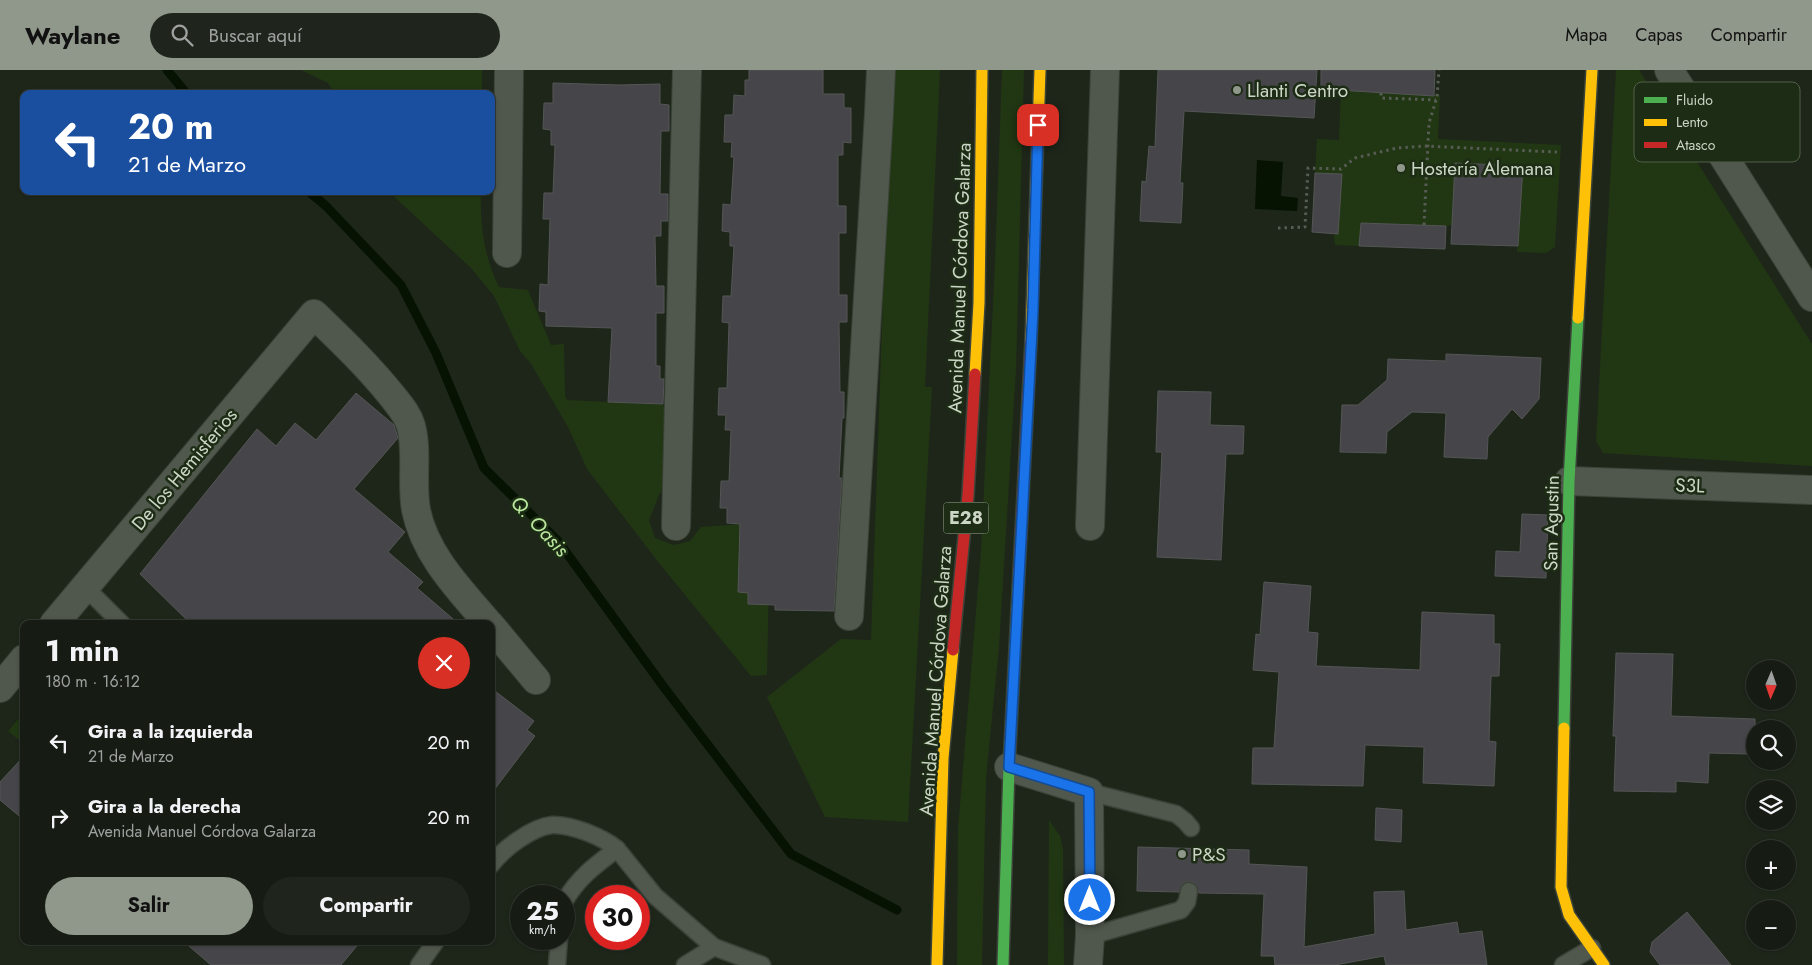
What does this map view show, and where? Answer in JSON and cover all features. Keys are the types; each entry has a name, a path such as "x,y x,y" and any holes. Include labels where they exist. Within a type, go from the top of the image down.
{"main road":[{"name":"Avenida Manuel Córdova Galarza","path":"937,965 943,758 968,495 980,303 982,70"},
{"path":"1003,965 1009,767 1033,310 1040,70"},
{"name":"San Agustin","path":"1592,70 1569,481 1560,887 1569,915 1604,965"}],"street":[{"path":"507,253 509,70"},
{"path":"676,526 687,70"},
{"path":"849,616 880,113 881,70"},
{"path":"1090,526 1105,70"},
{"path":"1669,70 1677,82"},
{"path":"1727,162 1812,297"},
{"name":"De los Hemisferios","path":"57,620 314,314 373,372 405,413 411,426 416,510 424,532 432,551 449,576 486,620"},
{"name":"S3L","path":"1569,481 1812,490"},
{"path":"495,631 536,680"},
{"path":"0,688 20,664"},
{"path":"1009,767 1089,792 1090,936 1088,965"}],"lane":[{"path":"85,587 118,620"},
{"path":"1089,792 1176,814 1185,820 1191,828"},
{"path":"495,860 520,838 536,830 552,826 572,828 589,833 617,849 655,896 714,946 762,965"},
{"path":"575,885 586,872 617,849"},
{"path":"1090,936 1181,910 1187,902 1189,891"},
{"path":"419,965 433,945"},
{"path":"685,965 714,946"},
{"path":"1563,965 1592,948"},
{"path":"557,965 558,950"}],"path":[{"path":"1424,225 1429,123 1436,100 1438,70"},
{"path":"1381,93 1380,98 1436,100"},
{"path":"1278,228 1305,227 1308,168 1341,169 1355,158 1398,148 1428,146 1566,152"}],"green space":[{"path":"301,70 482,70 482,90 332,90 328,83"},
{"path":"891,70 940,70 925,387 932,387 908,822 825,817 767,697 841,639 871,640"},
{"path":"1002,70 1024,70 1016,369 999,647 986,778 982,965 957,965 958,829 981,551"},
{"path":"1616,70 1639,70 1647,82 1634,82 1634,162 1697,162 1812,344 1812,466 1603,453 1596,441"},
{"path":"1341,85 1359,92 1440,95 1438,139 1561,145 1555,247 1546,253 1517,252 1523,166 1455,163 1452,225 1361,223 1359,246 1335,245 1334,237 1342,174 1315,173 1317,139 1339,140"},
{"path":"392,195 481,195 484,240 494,276 499,287 528,290 551,345 564,344 565,396 567,400 670,405 670,479 659,495 649,520 655,538 674,545 690,541 701,527 770,522 767,675 751,676 659,563 587,469 568,427 531,364 520,351 494,296 471,268"},
{"path":"20,717 20,741 8,731"},
{"path":"1049,820 1060,836 1063,849 1064,965 1048,965"}],"shaded area":[{"path":"1257,160 1283,162 1281,196 1298,198 1297,211 1255,209"}],"building":[{"path":"749,70 823,70 823,94 844,94 844,108 851,108 851,143 843,142 843,155 838,155 838,206 846,206 846,233 839,233 839,295 847,295 847,322 839,322 840,392 844,392 844,418 842,418 839,478 842,478 834,611 775,610 775,605 748,604 748,593 738,592 740,524 727,523 727,508 720,508 721,481 729,481 731,430 725,430 726,415 718,415 719,388 727,388 729,323 722,322 723,296 731,296 734,246 730,246 730,232 722,231 723,204 731,205 734,157 731,157 732,142 724,142 725,115 733,115 734,95 745,96 745,80 749,80"},
{"name":"Llanti Centro","path":"1158,70 1317,70 1314,118 1184,111 1180,183 1183,183 1181,223 1140,221 1142,181 1146,182 1149,146 1155,147"},
{"path":"1321,70 1435,70 1434,96 1321,89"},
{"path":"553,83 660,84 660,104 669,105 669,131 661,131 660,194 668,194 668,221 661,221 661,236 655,236 656,286 664,286 664,313 656,313 656,366 660,366 660,379 664,379 663,404 608,402 612,328 546,326 546,312 539,311 540,284 548,285 550,219 543,219 544,193 553,193 555,145 551,145 551,130 543,129 544,103 553,103"},
{"path":"1455,163 1523,166 1518,246 1451,244"},
{"path":"1315,173 1342,174 1338,234 1312,232"},
{"path":"1361,223 1446,226 1445,249 1359,246"},
{"path":"1446,354 1541,358 1539,399 1522,419 1512,409 1488,437 1487,459 1444,457 1446,413 1412,412 1387,432 1386,453 1340,452 1342,405 1358,405 1387,380 1388,359 1446,361"},
{"path":"1158,391 1211,392 1210,425 1244,426 1243,454 1226,454 1221,560 1157,557 1162,452 1156,452"},
{"path":"356,393 394,425 398,438 354,489 405,532 388,552 423,582 417,588 454,620 187,620 140,574 257,429 276,446 295,423 316,440"},
{"path":"1522,514 1548,515 1546,578 1495,576 1496,551 1520,552"},
{"path":"1264,582 1311,586 1308,632 1318,633 1316,666 1420,670 1422,612 1494,615 1494,644 1500,644 1499,676 1491,676 1489,741 1496,742 1494,786 1423,783 1424,747 1365,745 1363,786 1252,784 1253,748 1274,748 1279,672 1253,670 1256,634 1260,635"},
{"path":"1616,653 1673,654 1671,716 1755,719 1746,720 1746,754 1709,753 1708,783 1676,781 1676,792 1614,791 1616,736 1613,736"},
{"path":"495,691 534,721 527,730 535,736 495,789"},
{"path":"20,760 20,817 0,800 0,782"},
{"path":"1376,808 1402,810 1401,842 1375,840"},
{"path":"1138,847 1249,850 1249,864 1307,867 1304,947 1375,934 1374,892 1404,891 1406,930 1457,922 1459,934 1482,931 1487,965 1386,965 1384,956 1335,965 1275,965 1274,956 1261,956 1264,894 1199,893 1196,884 1190,881 1182,884 1179,892 1137,891"},
{"path":"1687,912 1731,965 1660,965 1650,952 1652,942"},
{"path":"188,945 358,945 341,965 211,965"}],"waterway":[{"name":"Q. Oasis","path":"167,70 184,90"},
{"name":"Q. Oasis","path":"313,195 326,206 401,285 436,353 484,468 558,541 663,686 791,854 897,910"}],"traffic: fast":[{"path":"1564,728 1569,481 1578,318"},
{"path":"1003,965 1009,767 1019,572"}],"traffic: slow":[{"path":"975,374 979,303 982,70"},
{"path":"1031,341 1040,70"},
{"path":"1578,318 1592,70"},
{"path":"937,965 943,758 953,650"},
{"path":"1564,728 1561,887 1569,915 1604,965"}],"traffic: jam":[{"path":"1019,572 1031,341"},
{"path":"953,650 968,495 975,374"}],"place":[{"name":"Llanti Centro","path":"1237,90"},
{"name":"Hostería Alemana","path":"1401,168"},
{"name":"P&S","path":"1182,854"}],"route":[{"path":"1038,125 1033,310 1009,767 1089,792 1090,900"}]}
